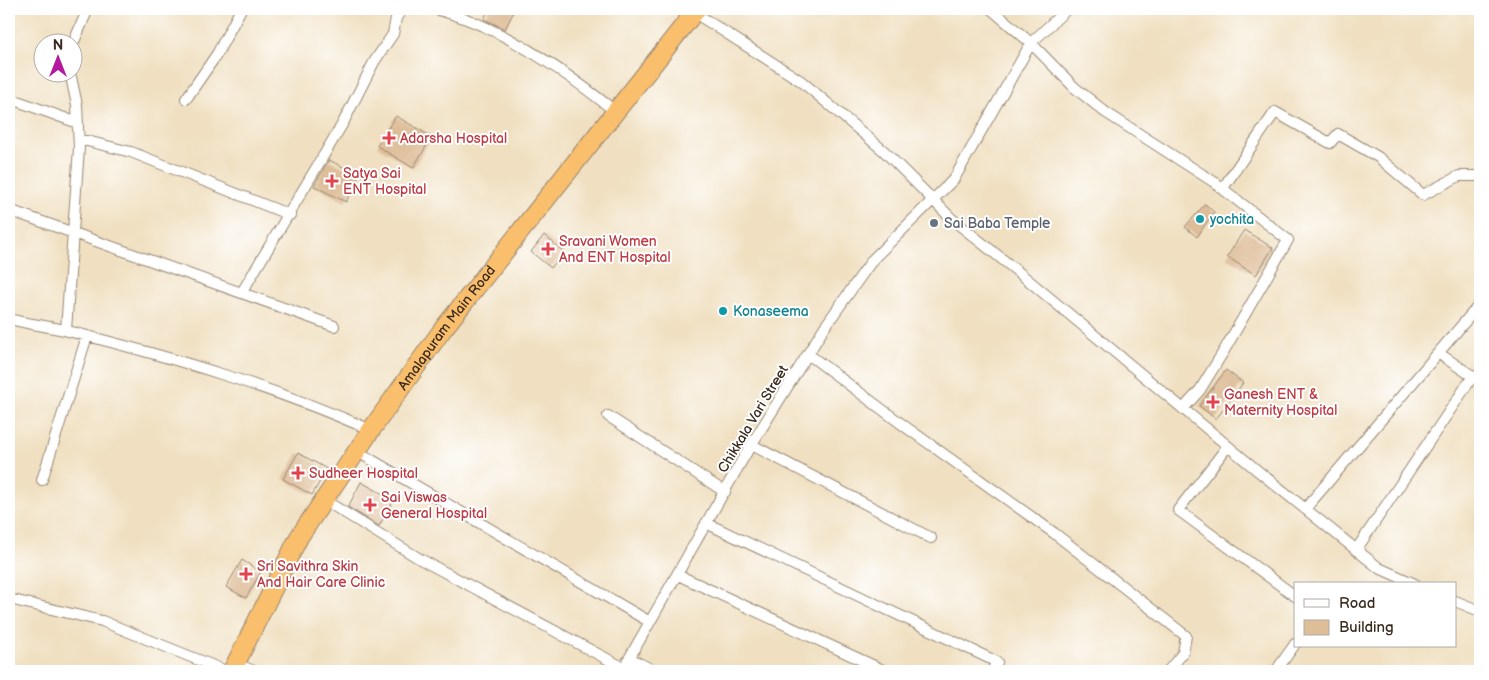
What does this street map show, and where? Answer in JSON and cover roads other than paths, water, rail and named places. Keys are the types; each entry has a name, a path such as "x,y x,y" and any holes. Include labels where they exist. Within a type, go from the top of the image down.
{"highway":[{"name":"Amalapuram Main Road","path":"232,669 299,537 442,329 696,11"}],"street":[{"path":"78,32 88,9"},
{"path":"186,99 217,54 241,9"},
{"path":"242,292 290,215 343,123 374,62 393,34 396,18 402,9"},
{"path":"434,9 476,22 543,59 616,112"},
{"path":"991,9 1032,43 1074,87 1105,112 1223,188 1288,240 1200,390 1183,409"},
{"name":"Chikkala Vari Street","path":"623,669 631,659 706,523 808,354 873,259 954,179 1032,43 1067,9"},
{"path":"696,11 801,81 884,151 952,219 1228,446 1379,568 1410,582"},
{"path":"66,330 79,138 72,82"},
{"path":"9,98 78,123"},
{"path":"1223,188 1275,112 1330,143 1338,134 1378,157 1423,195 1459,176 1480,176"},
{"path":"79,138 130,152 290,215"},
{"path":"9,210 334,326"},
{"path":"1305,509 1480,304"},
{"path":"9,319 66,330 184,362 248,382 327,411 371,430"},
{"path":"42,480 87,336"},
{"path":"1356,550 1477,379 1438,353"},
{"path":"808,354 903,425 1054,533 1186,636 1183,653 1168,671"},
{"path":"608,416 725,492"},
{"path":"752,445 931,538"},
{"path":"1228,446 1178,510 1294,595"},
{"path":"358,452 650,622"},
{"path":"324,500 420,559 623,669"},
{"path":"706,523 997,662 992,671"},
{"path":"678,575 885,671"},
{"path":"9,599 102,621 232,669 254,671"},
{"path":"1456,601 1480,611"},
{"path":"1276,671 1294,645"},
{"path":"631,659 655,671"}],"place":[{"name":"Adarsha Hospital","path":"389,138"},
{"name":"Satya Sai ENT Hospital","path":"332,181"},
{"name":"yochita","path":"1200,219"},
{"name":"Sai Baba Temple","path":"934,223"},
{"name":"Sravani Women And ENT Hospital","path":"548,249"},
{"name":"Konaseema","path":"723,311"},
{"name":"Ganesh ENT & Maternity Hospital","path":"1213,402"},
{"name":"Sudheer Hospital","path":"298,473"},
{"name":"Sai Viswas General Hospital","path":"370,505"},
{"name":"Sri Savithra Skin And Hair Care Clinic","path":"246,574"}]}
